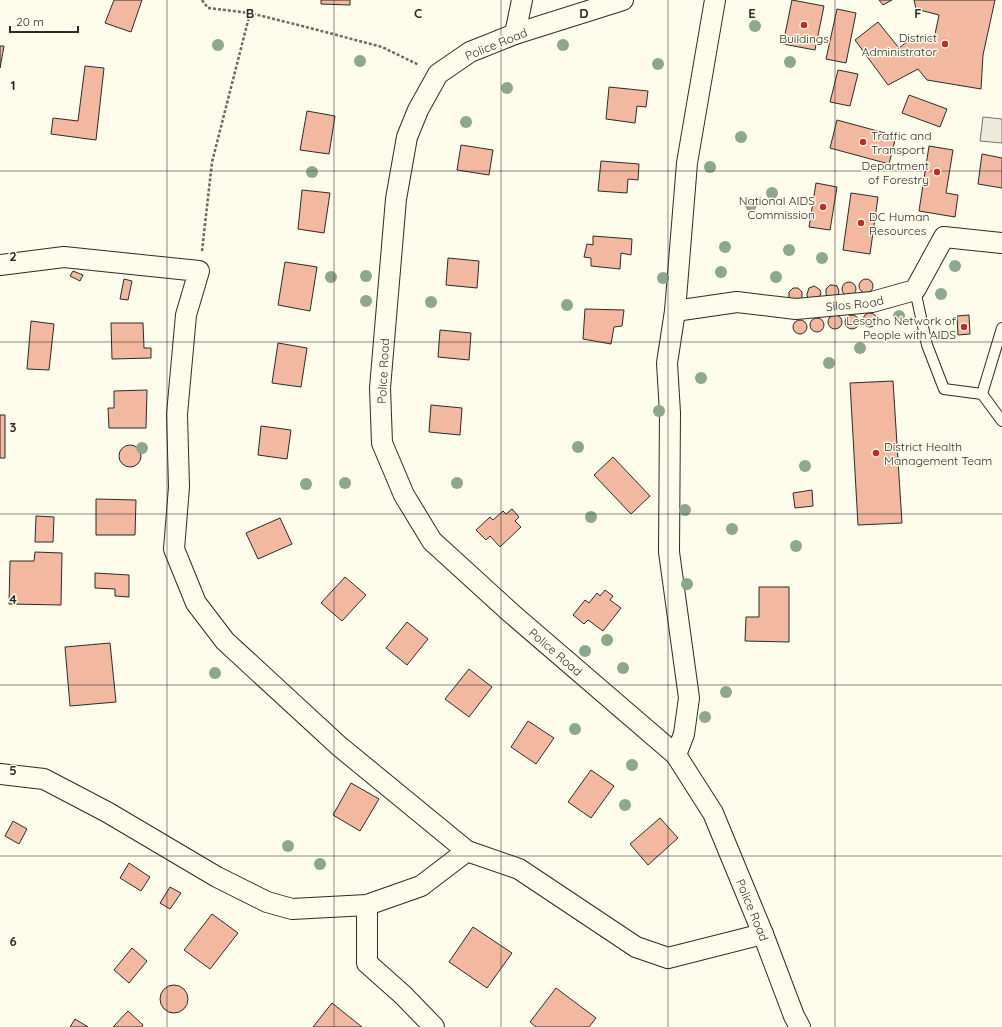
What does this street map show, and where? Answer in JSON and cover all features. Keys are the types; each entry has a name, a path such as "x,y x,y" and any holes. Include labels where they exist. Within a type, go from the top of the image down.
{"street":[{"path":"515,34 522,0"},
{"name":"Police Road","path":"624,0 515,34 470,52 438,74 418,110 407,137 396,199 380,388 382,443 404,495 432,540 511,613 676,755 712,813 763,934 794,1016 800,1027"},
{"path":"676,755 684,734 689,698 669,552 670,413 668,363 675,310 687,163 715,0"},
{"path":"915,290 944,237 1002,243"},
{"path":"0,266 64,257 199,271 186,314 177,414 179,487 174,549 196,603 224,641 339,746 467,852 518,868 636,947 668,958 763,934"},
{"name":"Silos Road","path":"675,310 737,302 796,309 872,302 915,290"},
{"path":"0,774 44,779 108,812 217,877 267,902 292,909 367,905 421,886 467,852"},
{"path":"367,905 367,963 403,995 434,1027"}],"lane":[{"path":"915,290 927,345 944,389 982,394 1002,421"},
{"path":"982,394 1000,342 1002,328"}],"path":[{"path":"202,0 208,8 250,13 382,47 438,74"},
{"path":"199,271 212,162 250,13"}],"shaded area":[{"path":"983,117 1002,119 1002,143 980,141"}],"building":[{"path":"114,0 142,0 131,32 105,23"},
{"path":"321,0 350,0 350,5 321,4"},
{"name":"Buildings","path":"792,0 824,6 815,50 783,44"},
{"name":"District Administrator","path":"879,0 892,0 883,5"},
{"name":"District Administrator","path":"914,0 995,0 983,55 981,89 927,80 918,69 888,85 855,40 878,22 899,48 912,38 934,39 939,15 916,9"},
{"name":"Buildings","path":"837,9 856,13 846,63 826,59"},
{"path":"0,46 4,46 0,68"},
{"path":"85,66 104,68 96,140 51,134 53,118 78,121"},
{"path":"838,70 858,74 850,106 830,102"},
{"path":"609,87 648,91 646,107 637,106 635,123 606,119"},
{"path":"909,95 947,109 940,127 902,113"},
{"path":"307,111 335,116 329,154 300,150"},
{"name":"Traffic and Transport","path":"837,120 896,136 889,164 830,148"},
{"path":"461,145 493,150 489,175 457,170"},
{"name":"Department of Forestry","path":"929,146 953,150 946,193 958,195 955,217 919,211"},
{"path":"982,154 1002,158 1002,188 978,184"},
{"path":"601,161 639,164 638,180 628,179 627,193 598,191"},
{"name":"National AIDS Commission","path":"816,183 837,187 830,230 809,227"},
{"path":"302,190 330,193 324,233 298,229"},
{"name":"DC Human Resources","path":"851,193 878,197 870,254 843,250"},
{"path":"593,236 632,239 631,255 621,253 620,269 591,266 591,258 584,257 587,244 593,245"},
{"path":"448,258 479,261 477,288 446,285"},
{"path":"285,262 317,267 310,311 278,305"},
{"path":"73,271 83,275 80,281 70,276"},
{"path":"124,279 132,281 128,300 120,299"},
{"path":"866,279 871,281 873,286 871,291 866,293 861,291 859,286 861,281"},
{"path":"849,282 854,284 856,289 854,294 849,296 844,294 842,289 844,284"},
{"path":"830,285 837,286 839,291 838,296 828,297 826,294 826,289"},
{"path":"814,286 820,290 821,293 819,298 809,298 807,294 809,288"},
{"path":"793,288 798,288 802,292 801,299 791,300 789,298 789,292"},
{"path":"585,309 624,310 622,326 614,327 611,344 583,339"},
{"path":"870,313 875,315 877,320 875,325 870,327 865,325 863,320 865,315"},
{"path":"835,315 840,317 842,322 840,327 835,329 830,327 828,322 830,317"},
{"path":"852,315 857,317 859,322 857,327 852,329 847,327 845,322 847,317"},
{"path":"969,315 970,334 958,335 957,316"},
{"path":"817,318 822,320 824,325 822,330 817,332 812,330 810,325 812,320"},
{"path":"800,320 805,322 807,327 805,332 800,334 795,332 793,327 795,322"},
{"path":"31,321 54,324 49,370 27,369"},
{"path":"111,323 143,323 144,348 151,348 151,358 112,359"},
{"path":"440,330 471,333 469,360 438,357"},
{"path":"278,343 307,348 301,387 272,383"},
{"name":"District Health Management Team","path":"893,381 902,523 858,525 850,383"},
{"path":"147,390 146,428 109,428 108,408 114,408 114,391"},
{"path":"431,405 462,408 460,435 429,432"},
{"path":"0,415 5,415 5,458 0,458"},
{"path":"261,426 291,430 287,459 258,455"},
{"path":"130,445 138,448 141,456 138,464 130,467 122,464 119,456 122,448"},
{"path":"613,457 650,496 631,514 594,475"},
{"path":"812,490 813,506 795,508 793,493"},
{"path":"96,499 136,500 135,535 96,535"},
{"path":"512,509 519,517 515,521 521,527 500,547 490,536 486,540 476,530 490,517 493,520 503,511 506,514"},
{"path":"36,516 54,517 53,542 35,542"},
{"path":"280,518 292,544 258,559 246,533"},
{"path":"35,552 62,553 61,605 9,604 10,561 34,561"},
{"path":"95,573 129,575 129,597 115,596 115,589 95,588"},
{"path":"345,577 366,595 342,621 321,603"},
{"path":"759,587 789,587 789,642 745,641 746,617 759,617"},
{"path":"605,590 613,596 610,600 621,608 603,631 588,620 584,624 573,615 585,600 589,603 597,593 600,596"},
{"path":"407,622 428,639 407,665 386,648"},
{"path":"110,643 116,702 70,706 65,647"},
{"path":"469,669 492,687 469,717 445,699"},
{"path":"528,721 554,738 536,764 511,747"},
{"path":"591,770 614,786 591,818 568,802"},
{"path":"351,783 379,799 360,831 333,815"},
{"path":"660,818 678,838 648,865 630,844"},
{"path":"13,821 27,829 19,844 5,836"},
{"path":"129,863 150,877 141,891 120,878"},
{"path":"170,887 181,893 170,909 160,903"},
{"path":"212,914 238,933 210,969 184,950"},
{"path":"473,927 512,953 487,988 449,962"},
{"path":"132,948 147,961 129,983 114,970"},
{"path":"174,985 184,989 188,999 184,1009 174,1013 164,1009 160,999 164,989"},
{"path":"556,988 596,1018 589,1027 536,1027 530,1022"},
{"path":"332,1003 362,1027 313,1027"},
{"path":"128,1011 143,1025 142,1027 113,1027"},
{"path":"75,1019 88,1027 70,1027"}],"place":[{"name":"Buildings","path":"804,25"},
{"name":"District Administrator","path":"945,44"},
{"name":"Traffic and Transport","path":"863,142"},
{"name":"Department of Forestry","path":"937,172"},
{"name":"National AIDS Commission","path":"823,207"},
{"name":"DC Human Resources","path":"861,223"},
{"name":"Lesotho Network of People with AIDS","path":"964,327"},
{"name":"District Health Management Team","path":"876,453"}]}
